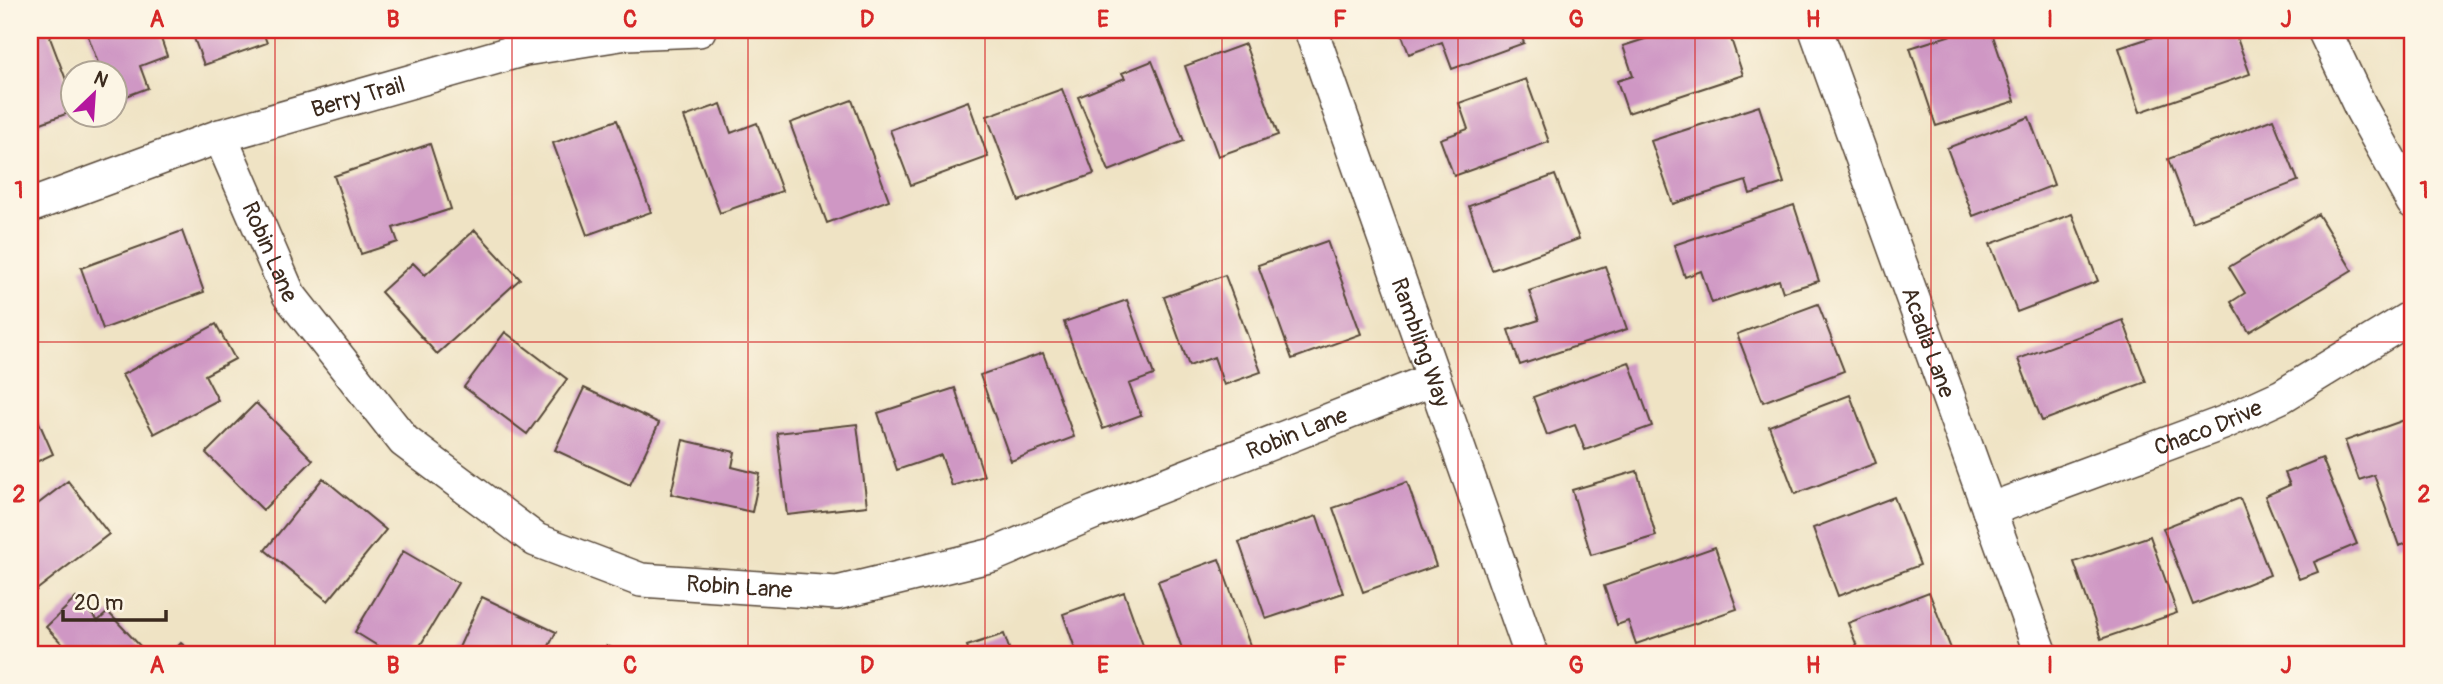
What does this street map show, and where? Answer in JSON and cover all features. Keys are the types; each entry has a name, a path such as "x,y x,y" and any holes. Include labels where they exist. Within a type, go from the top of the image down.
{"street":[{"name":"Berry Trail","path":"30,206 220,136 525,49 627,33 699,30"},
{"name":"Rambling Way","path":"1311,30 1531,654"},
{"name":"Acadia Lane","path":"1816,30 2041,654"},
{"path":"2324,30 2362,110 2413,202"},
{"name":"Robin Lane","path":"220,136 289,295 404,441 536,540 641,580 837,593 993,555 1095,512 1434,379"},
{"name":"Chaco Drive","path":"1989,510 2223,424 2282,396 2413,316"}],"building":[{"path":"30,30 47,30 60,64 60,116 30,127"},
{"path":"86,30 158,30 167,56 140,66 148,88 130,95 130,60 97,60"},
{"path":"191,30 262,30 267,43 204,65"},
{"path":"1400,30 1519,30 1524,43 1452,69 1442,42 1409,54"},
{"path":"1673,30 1728,30 1743,75 1628,113 1617,81 1633,76 1623,46"},
{"path":"1967,30 1991,30 2015,101 1936,126 1910,48"},
{"path":"2174,30 2234,30 2250,74 2140,112 2119,48"},
{"path":"1245,44 1278,135 1218,156 1185,66"},
{"path":"1152,61 1184,141 1109,171 1078,97 1125,78 1122,73"},
{"path":"1526,79 1549,142 1454,176 1440,139 1468,129 1459,103"},
{"path":"1062,89 1094,174 1019,201 987,116"},
{"path":"852,100 889,200 827,223 790,123"},
{"path":"968,101 988,157 911,185 890,130"},
{"path":"721,104 731,133 757,123 782,191 720,213 684,117"},
{"path":"1759,106 1784,183 1750,194 1746,181 1673,204 1651,141"},
{"path":"2029,117 2054,185 1973,216 1947,148"},
{"path":"2273,119 2298,181 2192,222 2168,159"},
{"path":"617,120 651,212 587,235 553,143"},
{"path":"430,144 451,209 393,228 398,242 361,254 334,176"},
{"path":"1555,175 1579,239 1492,270 1469,206"},
{"path":"1794,205 1819,281 1783,292 1779,280 1712,303 1701,271 1685,277 1674,245"},
{"path":"2072,214 2098,281 2017,312 1990,244"},
{"path":"2318,214 2352,270 2249,332 2231,302 2245,293 2229,267"},
{"path":"475,230 520,279 437,354 381,292 413,263 425,275"},
{"path":"182,231 204,292 103,329 81,268"},
{"path":"1327,241 1361,334 1292,359 1258,265"},
{"path":"1605,266 1627,329 1520,365 1508,330 1539,320 1529,291"},
{"path":"1225,275 1261,372 1224,385 1214,357 1189,366 1164,297"},
{"path":"1127,300 1154,375 1129,384 1141,415 1103,429 1064,322"},
{"path":"1818,304 1844,371 1763,402 1737,334"},
{"path":"2123,320 2146,382 2042,421 2018,359"},
{"path":"216,324 235,359 205,375 218,400 154,434 122,375"},
{"path":"505,332 567,379 527,434 464,387"},
{"path":"1043,353 1074,437 1011,461 980,375"},
{"path":"1629,362 1652,426 1585,450 1575,425 1547,435 1533,397"},
{"path":"584,388 659,423 630,485 555,450"},
{"path":"955,388 984,476 952,486 941,455 897,470 878,413"},
{"path":"1850,395 1876,463 1795,494 1769,426"},
{"path":"30,402 53,454 30,465"},
{"path":"256,403 313,460 263,510 206,453"},
{"path":"2413,417 2413,541 2399,546 2374,475 2359,480 2345,441"},
{"path":"857,424 867,506 787,515 777,433"},
{"path":"683,440 735,452 732,467 760,474 752,512 671,494"},
{"path":"2322,458 2357,544 2314,562 2318,572 2299,579 2265,496 2290,485 2285,473"},
{"path":"1637,471 1656,536 1591,555 1572,490"},
{"path":"323,478 386,530 328,601 265,550"},
{"path":"68,481 109,534 30,595 30,510"},
{"path":"1407,482 1436,566 1363,592 1333,508"},
{"path":"1894,497 1920,565 1838,596 1813,528"},
{"path":"2240,498 2270,575 2193,605 2163,528"},
{"path":"1317,516 1343,593 1266,619 1239,542"},
{"path":"2150,536 2177,613 2101,639 2074,562"},
{"path":"1715,547 1737,609 1636,644 1628,621 1617,625 1604,586"},
{"path":"403,551 458,583 415,654 391,654 355,632"},
{"path":"1219,559 1252,651 1242,654 1184,654 1158,581"},
{"path":"1124,592 1146,654 1077,654 1063,614"},
{"path":"1929,592 1953,654 1860,654 1848,623"},
{"path":"482,597 556,632 545,654 456,654"},
{"path":"76,598 98,621 108,612 143,649 138,654 72,654 46,627"},
{"path":"1004,634 1011,654 970,654 967,646"},
{"path":"181,643 194,654 171,654"},
{"path":"606,646 631,654 604,654"}]}
